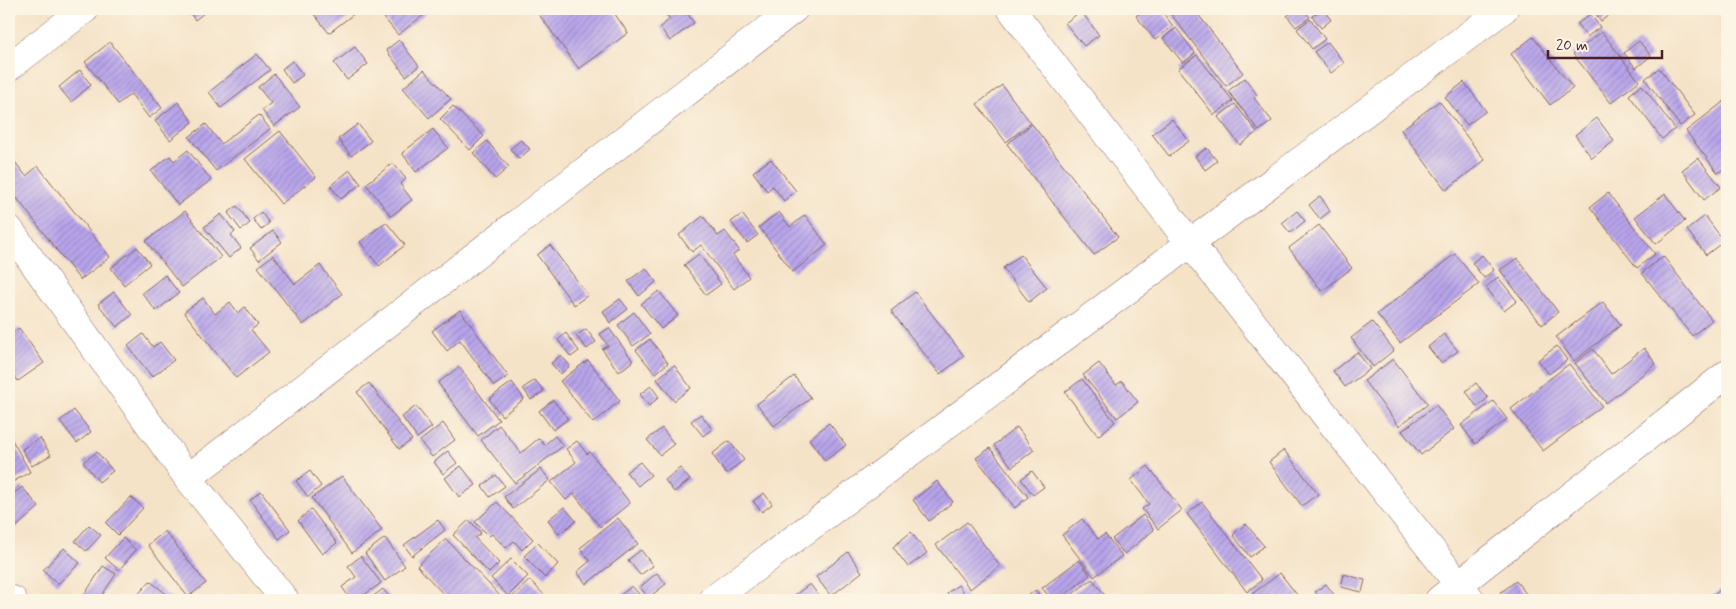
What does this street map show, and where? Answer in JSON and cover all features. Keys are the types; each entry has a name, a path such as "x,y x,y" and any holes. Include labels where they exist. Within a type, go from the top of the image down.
{"street":[{"path":"9,67 85,9"},
{"path":"188,478 794,9"},
{"path":"1011,9 1456,595 1727,374"},
{"path":"712,600 1189,242 1504,9"},
{"path":"9,229 188,478 285,600"},
{"path":"9,599 13,600"}],"building":[{"path":"187,9 209,9 195,20"},
{"path":"310,9 360,9 329,33"},
{"path":"373,9 388,9 379,16"},
{"path":"396,9 431,9 398,35 384,18"},
{"path":"535,9 614,9 612,10 628,33 579,69"},
{"path":"671,9 684,9 694,23 670,41 660,27 670,19 665,13"},
{"path":"1145,9 1160,9 1173,26 1155,40 1136,16"},
{"path":"1167,9 1194,9 1243,73 1226,86"},
{"path":"1296,9 1303,9 1310,17 1296,27 1287,16"},
{"path":"1323,9 1331,20 1321,28 1312,16"},
{"path":"1592,9 1615,9 1616,10 1601,21"},
{"path":"1081,11 1099,35 1084,46 1065,23"},
{"path":"1590,14 1600,27 1587,37 1577,24"},
{"path":"1310,19 1325,39 1312,49 1297,29"},
{"path":"1176,28 1195,53 1183,63 1163,38"},
{"path":"1602,32 1639,81 1611,103 1573,54"},
{"path":"1533,37 1573,88 1550,105 1511,54"},
{"path":"399,40 419,66 406,76 386,50"},
{"path":"1639,41 1651,56 1636,68 1624,53"},
{"path":"110,42 162,108 149,118 131,94 118,104 85,62"},
{"path":"1328,42 1344,63 1331,73 1314,52"},
{"path":"355,47 368,64 347,80 334,63"},
{"path":"257,54 270,70 221,108 209,92"},
{"path":"1197,55 1233,101 1214,115 1178,69"},
{"path":"292,61 303,75 292,83 282,69"},
{"path":"1659,68 1695,115 1680,126 1645,79"},
{"path":"80,70 91,85 71,102 59,87"},
{"path":"424,70 451,99 429,118 403,88"},
{"path":"274,74 300,107 274,126 262,110 271,103 258,87"},
{"path":"1245,78 1257,95 1254,98 1272,121 1259,131 1228,91"},
{"path":"1464,82 1486,111 1467,125 1445,97"},
{"path":"1002,85 1031,123 1006,142 977,104"},
{"path":"1642,85 1675,129 1662,139 1629,95"},
{"path":"1727,99 1727,166 1718,173 1686,131"},
{"path":"1439,101 1485,160 1446,190 1401,130"},
{"path":"178,102 193,122 170,140 155,121"},
{"path":"1235,104 1257,132 1240,145 1218,117"},
{"path":"453,106 484,136 470,150 440,119"},
{"path":"259,115 270,129 216,171 189,137 206,124 221,144"},
{"path":"1597,118 1614,141 1592,158 1575,135"},
{"path":"1172,119 1189,141 1169,156 1152,134"},
{"path":"358,124 371,141 351,156 338,139"},
{"path":"1032,124 1118,237 1094,255 1007,144"},
{"path":"433,129 448,148 416,172 402,153"},
{"path":"280,131 316,177 281,204 245,159"},
{"path":"521,140 530,149 519,159 510,149"},
{"path":"487,141 509,167 495,179 473,153"},
{"path":"1207,148 1217,161 1205,170 1195,156"},
{"path":"188,150 211,180 178,205 151,171 170,156 174,161"},
{"path":"1698,158 1721,187 1704,200 1682,170"},
{"path":"771,159 796,191 784,201 773,186 767,191 753,172"},
{"path":"15,162 26,176 38,166 110,257 80,280 9,188 9,166"},
{"path":"393,163 406,179 400,184 412,200 391,216 366,184"},
{"path":"350,170 361,184 341,199 330,186"},
{"path":"1608,193 1655,254 1637,268 1590,207"},
{"path":"1665,194 1685,221 1656,244 1635,217"},
{"path":"1320,196 1330,211 1320,219 1309,205"},
{"path":"237,206 250,223 241,230 228,213"},
{"path":"185,211 221,257 182,287 146,241"},
{"path":"1297,211 1305,221 1290,233 1282,223"},
{"path":"261,212 269,223 261,230 253,219"},
{"path":"779,212 790,227 805,215 827,245 793,272 759,227"},
{"path":"221,214 235,232 231,235 241,248 229,258 204,227"},
{"path":"742,214 758,235 747,243 731,222"},
{"path":"703,216 718,236 725,231 739,250 733,255 749,277 734,289 701,245 692,252 679,235"},
{"path":"1705,216 1724,241 1706,255 1687,230"},
{"path":"386,222 405,245 379,266 360,242"},
{"path":"1319,225 1352,268 1322,291 1289,248"},
{"path":"273,231 282,242 259,260 250,248"},
{"path":"550,245 588,295 574,305 537,255"},
{"path":"137,247 150,264 124,285 111,268"},
{"path":"699,254 721,284 706,295 684,265"},
{"path":"1455,254 1479,284 1400,343 1377,314"},
{"path":"273,255 295,284 320,265 342,294 303,325 258,267"},
{"path":"1021,255 1047,288 1029,302 1003,268"},
{"path":"1482,255 1494,270 1484,278 1472,263"},
{"path":"1663,256 1712,320 1692,336 1642,273"},
{"path":"1517,258 1558,312 1542,325 1500,270"},
{"path":"646,268 656,282 639,296 628,281"},
{"path":"165,275 179,293 156,311 142,293"},
{"path":"1498,277 1517,301 1504,311 1486,287"},
{"path":"659,291 678,316 661,329 641,304"},
{"path":"114,292 132,315 117,327 98,304"},
{"path":"915,292 964,356 940,374 891,311"},
{"path":"203,298 215,314 230,302 238,313 245,307 258,325 251,330 269,352 236,378 184,312"},
{"path":"620,299 628,309 610,323 603,311"},
{"path":"1603,302 1621,325 1574,361 1556,337"},
{"path":"460,310 508,376 494,386 460,340 447,351 432,331"},
{"path":"634,312 650,334 633,346 618,325"},
{"path":"1372,322 1394,350 1373,367 1351,338"},
{"path":"19,328 44,363 18,381 9,368 9,335"},
{"path":"609,328 633,361 619,372 602,349 608,346 600,334"},
{"path":"586,329 596,342 587,349 576,336"},
{"path":"566,333 579,351 571,357 558,340"},
{"path":"143,334 153,347 160,342 174,360 152,377 128,346"},
{"path":"1444,334 1458,351 1441,363 1428,347"},
{"path":"650,339 668,363 655,374 636,350"},
{"path":"1557,346 1567,360 1549,374 1538,360"},
{"path":"1644,348 1656,364 1606,403 1575,363 1593,349 1611,374"},
{"path":"1357,352 1370,369 1345,387 1333,371"},
{"path":"561,355 570,366 560,374 551,363"},
{"path":"1393,359 1428,404 1399,426 1364,381"},
{"path":"588,360 620,401 593,423 560,381"},
{"path":"1099,363 1116,385 1122,381 1138,402 1117,418 1083,375"},
{"path":"1569,364 1602,406 1543,451 1511,409"},
{"path":"674,365 691,388 674,401 657,379"},
{"path":"459,367 499,420 478,436 438,383"},
{"path":"794,376 811,398 774,426 757,404"},
{"path":"1082,379 1115,422 1098,436 1065,392"},
{"path":"535,380 544,391 531,400 523,388"},
{"path":"512,382 524,399 502,416 489,399"},
{"path":"369,383 412,440 399,449 357,392"},
{"path":"1476,383 1488,398 1477,407 1466,391"},
{"path":"651,386 659,397 649,406 640,394"},
{"path":"553,400 568,419 553,430 539,411"},
{"path":"1493,401 1507,419 1475,444 1461,425"},
{"path":"1436,405 1454,429 1421,455 1402,431"},
{"path":"416,406 432,427 417,438 402,417"},
{"path":"74,410 91,432 77,443 60,421"},
{"path":"701,414 712,429 703,436 691,421"},
{"path":"443,423 455,440 432,457 420,441"},
{"path":"829,423 846,445 825,461 809,439"},
{"path":"499,425 521,453 539,438 544,445 555,436 563,446 515,483 481,440"},
{"path":"1017,427 1034,450 1012,467 994,445"},
{"path":"662,428 674,444 660,455 647,440"},
{"path":"11,438 30,472 9,484 9,439"},
{"path":"40,438 51,455 32,466 22,449"},
{"path":"577,441 587,454 590,452 630,503 600,527 574,494 566,500 551,482 576,462 566,449"},
{"path":"729,441 744,460 726,474 712,454"},
{"path":"990,448 1028,497 1015,508 976,458"},
{"path":"1284,450 1318,494 1302,506 1269,462"},
{"path":"448,451 457,463 443,474 434,462"},
{"path":"97,452 113,471 99,482 83,462"},
{"path":"640,462 651,475 638,486 626,472"},
{"path":"461,466 476,485 459,497 445,478"},
{"path":"1148,466 1182,510 1158,529 1142,509 1149,504 1131,480"},
{"path":"680,468 690,480 674,492 665,480"},
{"path":"541,469 550,480 513,509 504,497"},
{"path":"310,471 321,486 308,497 296,481"},
{"path":"1032,471 1044,487 1033,495 1021,479"},
{"path":"496,475 505,486 490,497 482,486"},
{"path":"342,476 382,530 352,553 312,498"},
{"path":"937,481 953,502 929,521 913,500"},
{"path":"22,487 39,507 14,529 9,523 9,498"},
{"path":"261,491 290,530 279,539 250,500"},
{"path":"764,493 772,504 762,512 753,501"},
{"path":"131,497 143,508 118,535 106,523"},
{"path":"497,502 533,539 522,550 514,541 506,548 492,534 489,536 475,522"},
{"path":"1202,502 1262,580 1247,592 1187,514"},
{"path":"564,507 576,521 559,534 548,520"},
{"path":"311,509 337,543 322,554 298,521"},
{"path":"1143,515 1154,530 1124,554 1112,539"},
{"path":"618,518 638,544 586,584 577,572 590,561 580,548"},
{"path":"1082,519 1098,539 1105,534 1122,556 1094,577 1062,535"},
{"path":"438,520 445,530 412,556 404,545"},
{"path":"469,520 481,533 475,538 499,563 489,573 453,535"},
{"path":"967,522 1000,566 970,589 936,545"},
{"path":"1246,524 1264,546 1250,557 1233,535"},
{"path":"89,525 101,535 86,551 75,541"},
{"path":"165,531 206,583 188,597 148,545"},
{"path":"911,532 927,553 908,567 893,547"},
{"path":"123,538 136,550 119,570 105,558"},
{"path":"385,538 405,566 385,581 365,553"},
{"path":"446,539 503,599 449,600 417,566"},
{"path":"538,543 558,564 545,578 524,556"},
{"path":"64,548 80,563 58,584 43,570"},
{"path":"641,550 653,566 640,575 628,560"},
{"path":"848,552 862,572 831,596 816,577"},
{"path":"361,556 381,583 357,600 351,600 342,587 356,577 348,566"},
{"path":"511,559 528,576 508,596 491,578"},
{"path":"1079,560 1090,575 1058,600 1052,600 1042,588"},
{"path":"103,566 116,574 99,600 81,600"},
{"path":"657,573 666,584 648,598 640,587"},
{"path":"1280,573 1301,600 1255,600 1251,595"},
{"path":"1344,574 1365,580 1362,592 1341,587"},
{"path":"1092,579 1105,595 1099,600 1065,600"},
{"path":"530,580 547,598 545,600 509,600"},
{"path":"150,581 174,600 138,600 135,598"},
{"path":"1516,581 1531,600 1505,600 1500,593"},
{"path":"810,584 822,600 788,600"},
{"path":"1326,584 1338,600 1321,600 1315,592"},
{"path":"958,585 969,600 952,600 947,593"},
{"path":"632,586 644,600 614,600"},
{"path":"1724,587 1727,591 1727,600 1707,600"},
{"path":"383,589 392,600 368,600"},
{"path":"1036,590 1043,600 1022,600"}]}
